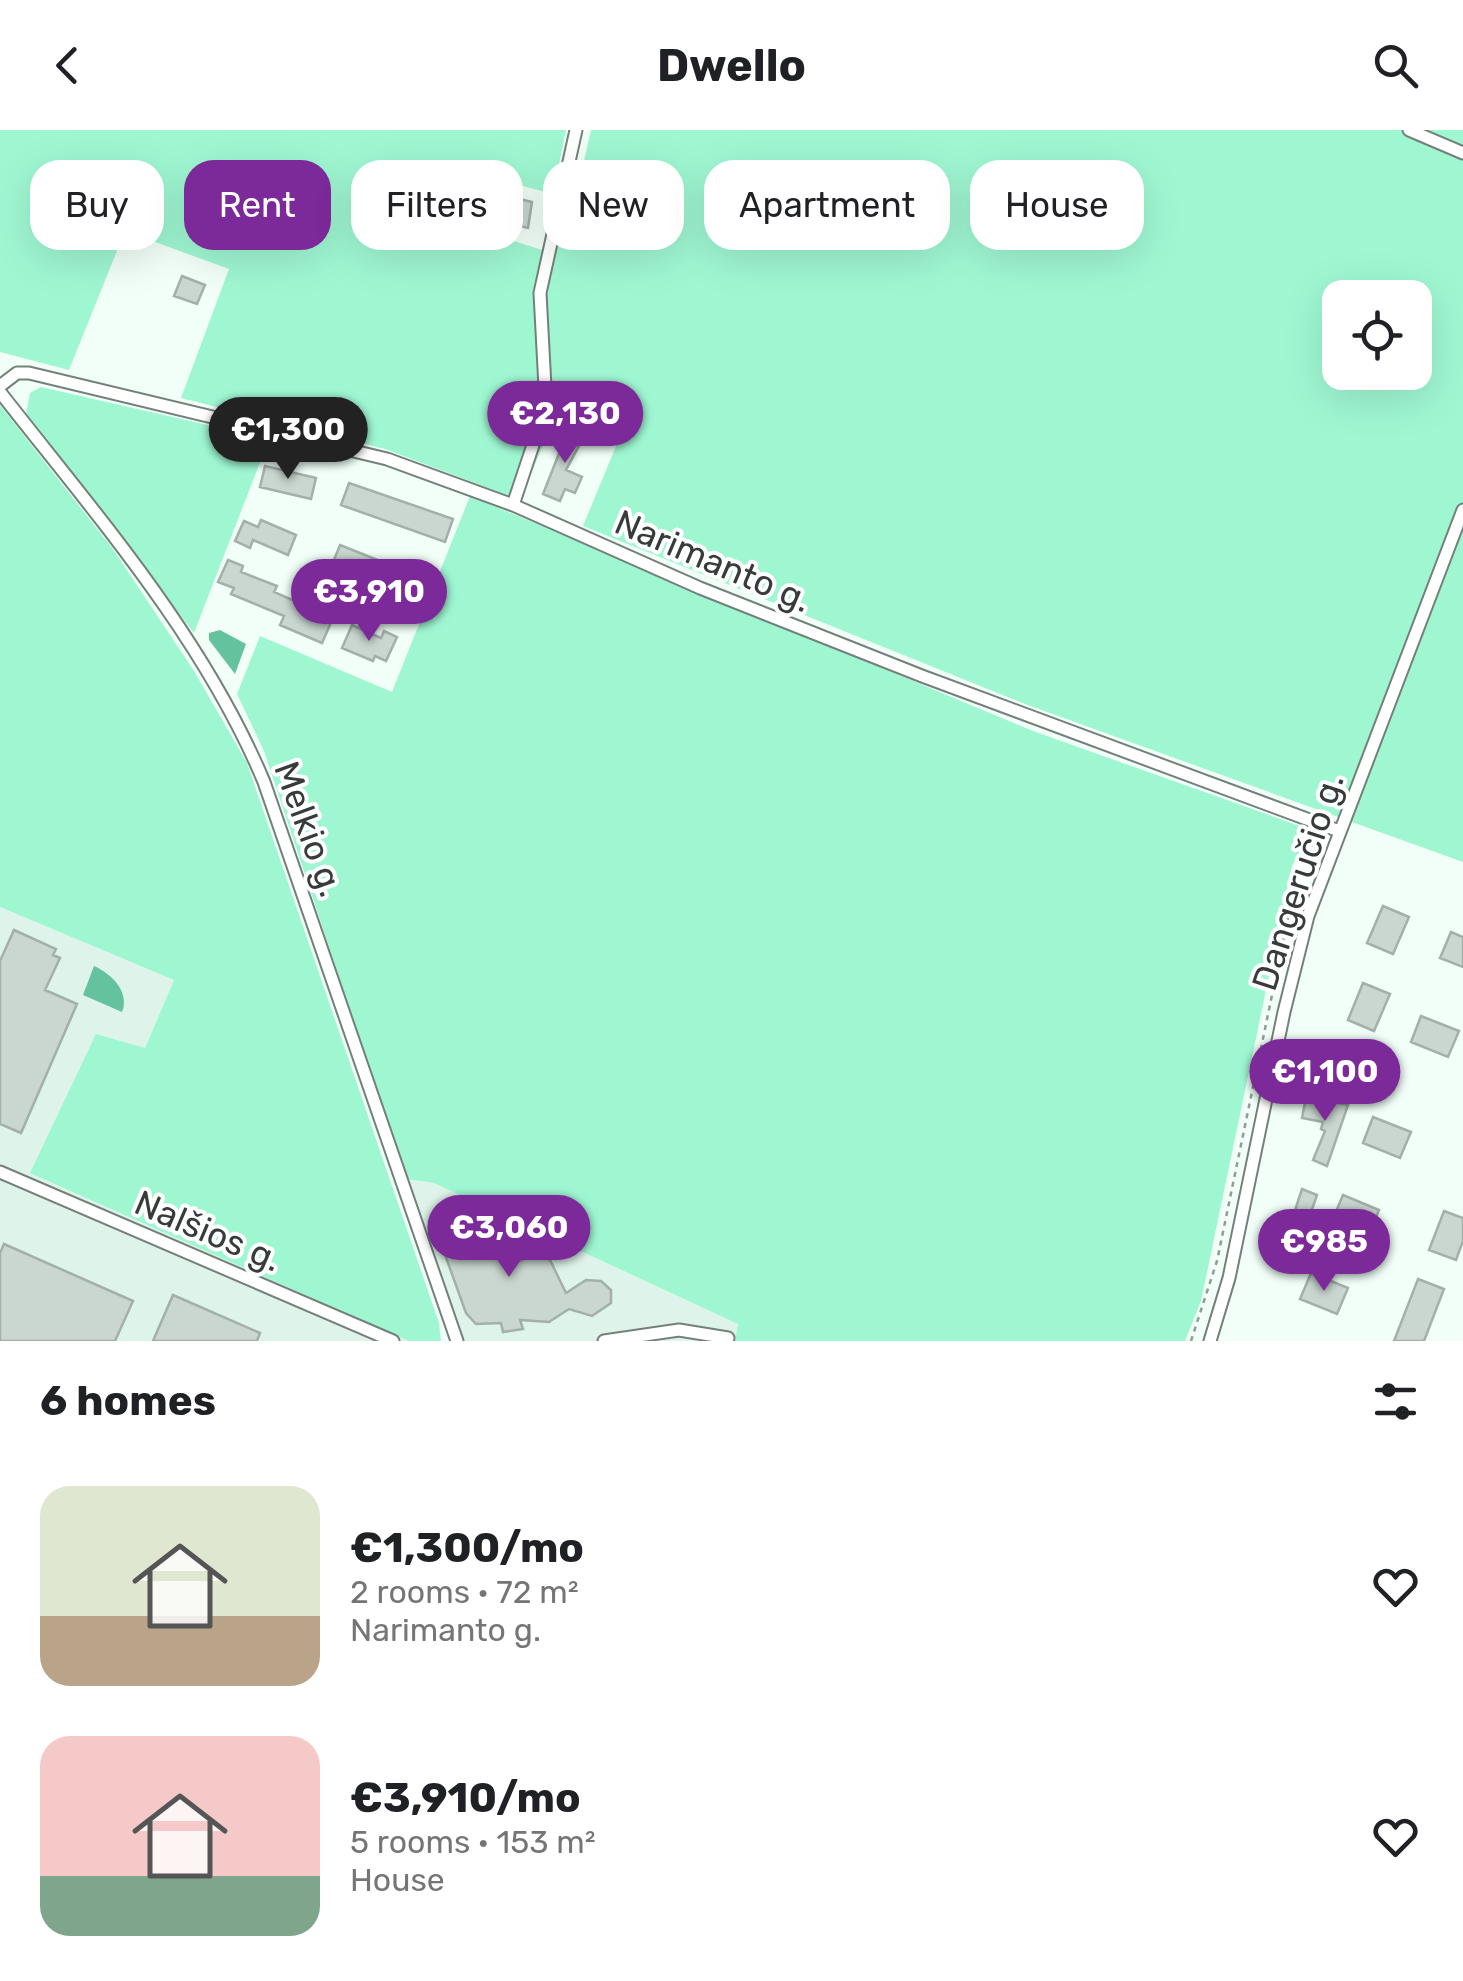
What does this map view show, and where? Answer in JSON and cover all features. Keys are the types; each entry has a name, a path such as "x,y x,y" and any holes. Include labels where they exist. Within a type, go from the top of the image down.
{"street":[{"path":"513,505 546,406 540,294 576,130"},
{"path":"1409,130 1463,153"},
{"name":"Narimanto g.","path":"0,389 18,373 29,373 342,445 513,505 700,588 922,676 1339,831"},
{"name":"Melkio g.","path":"0,389 154,589 242,728 457,1341"},
{"name":"Dangeručio g.","path":"1210,1341 1229,1278 1308,916 1463,510"},
{"name":"Nalšios g.","path":"0,1172 393,1341"},
{"path":"604,1341 680,1330 728,1338"}],"path":[{"path":"1191,1341 1217,1260 1296,879 1310,844 1332,852"}],"shaded area":[{"path":"0,130 566,130 560,160 543,160 543,191 523,186 523,160 351,160 351,250 523,250 523,244 555,254 556,250 684,250 684,160 584,160 591,130 1463,130 1463,862 1025,704 583,526 621,434 559,407 520,500 385,449 181,398 229,269 164,245 164,160 30,160 30,250 117,250 69,370 0,352"},
{"path":"41,387 269,439 194,633 26,414 30,393"},
{"path":"0,405 113,549 194,671 247,763 439,1323 441,1341 409,1341 30,1173 96,1034 145,1048 174,980 0,907"},
{"path":"470,496 1033,731 1311,830 1292,866 1201,1301 1185,1341 735,1341 738,1324 434,1183 406,1179 264,751 237,694 260,636 392,692"},
{"path":"220,630 246,644 235,674 209,640 209,633"},
{"path":"0,907 174,980 145,1048 169,1232 409,1341 0,1341"},
{"path":"94,966 118,985 124,998 122,1012 83,995"},
{"path":"406,1179 434,1183 738,1324 735,1341 462,1341"}],"building":[{"path":"523,200 532,202 528,228 523,227"},
{"path":"182,276 205,285 197,304 174,296"},
{"path":"571,423 587,431 566,470 582,477 575,493 565,489 560,501 543,494"},
{"path":"265,466 316,478 311,499 260,487"},
{"path":"349,483 453,519 445,542 341,505"},
{"path":"261,520 296,535 288,555 253,540 250,548 235,541 244,521 258,527"},
{"path":"340,545 380,561 371,583 331,567"},
{"path":"228,560 243,566 241,572 277,586 274,592 333,618 322,643 280,625 284,616 231,594 234,588 218,582"},
{"path":"402,561 425,571 408,613 385,604"},
{"path":"352,625 381,638 384,631 397,637 386,661 375,656 373,661 342,648"},
{"path":"1383,906 1409,917 1393,954 1367,943"},
{"path":"14,930 56,949 53,955 60,958 45,990 77,1004 21,1133 0,1124 0,961"},
{"path":"1451,932 1463,937 1463,967 1440,958"},
{"path":"1363,983 1390,994 1374,1031 1348,1020"},
{"path":"1421,1016 1459,1031 1448,1057 1411,1042"},
{"path":"1306,1097 1348,1105 1327,1166 1313,1160 1325,1131 1321,1129 1323,1122 1302,1118"},
{"path":"1373,1117 1411,1132 1400,1158 1363,1143"},
{"path":"1302,1189 1317,1195 1296,1256 1282,1250"},
{"path":"1343,1195 1379,1210 1369,1236 1332,1221"},
{"path":"444,1211 482,1227 493,1241 505,1236 515,1263 535,1254 550,1260 566,1293 586,1280 601,1281 611,1290 611,1303 592,1316 569,1309 549,1322 520,1320 523,1329 503,1332 501,1323 476,1324 466,1313 434,1224"},
{"path":"1444,1211 1463,1218 1463,1241 1456,1260 1429,1250"},
{"path":"4,1244 133,1301 115,1341 0,1341 0,1253"},
{"path":"1311,1273 1348,1288 1337,1314 1300,1299"},
{"path":"1418,1279 1444,1289 1424,1341 1394,1341"},
{"path":"173,1295 260,1333 257,1341 153,1341"}]}
